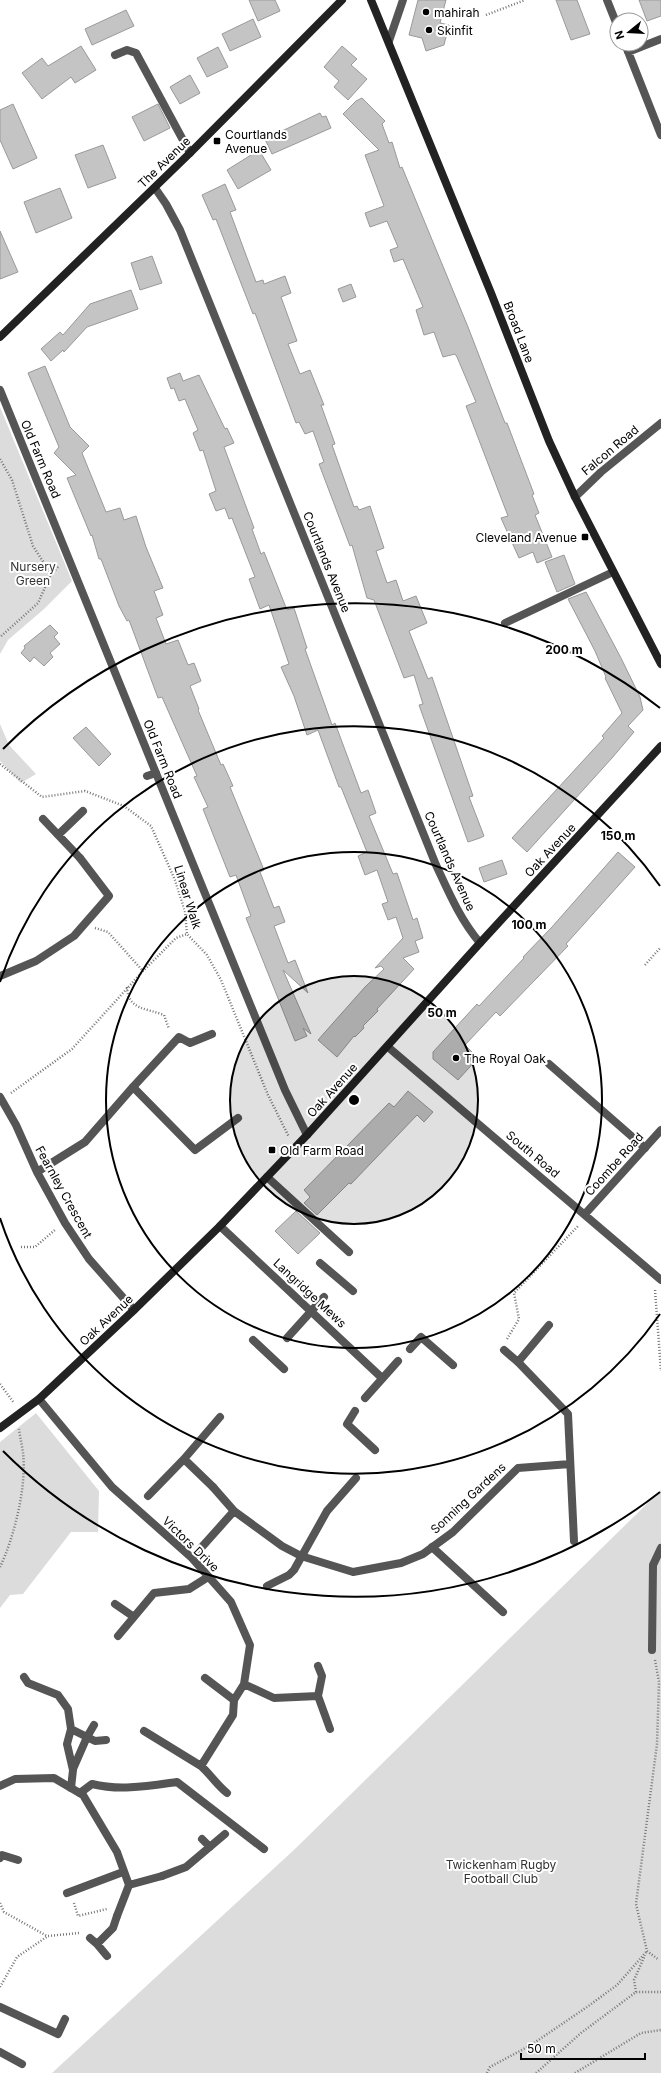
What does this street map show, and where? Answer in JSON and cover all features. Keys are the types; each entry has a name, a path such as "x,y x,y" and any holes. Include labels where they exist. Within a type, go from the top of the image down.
{"street":[{"name":"The Avenue","path":"0,337 155,188 342,0"},
{"name":"Broad Lane","path":"371,0 389,41 549,441 575,497 613,572 660,660"},
{"path":"389,41 403,0"},
{"path":"607,0 612,12"},
{"path":"649,42 661,39"},
{"path":"115,55 127,50 136,52 190,153"},
{"path":"628,52 661,135"},
{"name":"Courtlands Avenue","path":"155,188 166,204 180,230 436,864 462,919 480,943"},
{"name":"Old Farm Road","path":"0,390 285,1090 308,1135"},
{"name":"Falcon Road","path":"575,497 601,472 661,423"},
{"path":"505,623 613,572"},
{"name":"Oak Avenue","path":"0,1428 39,1399 134,1310 220,1226 308,1135 480,943 661,746"},
{"path":"147,776 156,773"},
{"path":"58,835 84,812"},
{"path":"0,976 36,961 74,936 109,896 80,858 43,819"},
{"path":"37,1172 85,1142 179,1037 190,1043 212,1034"},
{"name":"South Road","path":"388,1047 661,1280"},
{"path":"549,1064 645,1148"},
{"path":"133,1087 196,1150 238,1118"},
{"name":"Fearnley Crescent","path":"2,1102 64,1223 89,1258 134,1310"},
{"name":"Coombe Road","path":"586,1215 661,1130"},
{"path":"267,1177 349,1252"},
{"name":"Langridge Mews","path":"220,1226 312,1310 382,1378"},
{"path":"320,1262 338,1282 353,1291"},
{"path":"287,1338 324,1297"},
{"path":"518,1362 548,1325"},
{"path":"410,1349 421,1337 453,1365"},
{"path":"253,1340 272,1353 284,1369"},
{"path":"504,1350 518,1362 568,1414 574,1540"},
{"path":"365,1398 398,1361"},
{"name":"Victors Drive","path":"39,1399 112,1487 192,1558 231,1602 250,1645 244,1684 234,1700"},
{"path":"355,1411 347,1424 375,1450"},
{"path":"148,1496 184,1460 220,1417"},
{"name":"Sonning Gardens","path":"184,1460 213,1487 234,1511 282,1546 300,1556 353,1572 401,1563 423,1554 453,1532 518,1468 570,1464"},
{"path":"267,1586 290,1575 326,1511 356,1478"},
{"path":"192,1558 234,1511"},
{"path":"432,1547 503,1612"},
{"path":"652,1650 654,1565 661,1548"},
{"path":"118,1636 154,1593 189,1589 208,1577"},
{"path":"115,1604 134,1617"},
{"path":"318,1666 322,1676 318,1696 330,1729"},
{"path":"24,1676 28,1683 58,1694 68,1709 71,1729 67,1744 73,1770"},
{"path":"201,1766 233,1715 234,1700 205,1678"},
{"path":"244,1684 274,1698 318,1696"},
{"path":"71,1788 73,1770 86,1737 94,1725"},
{"path":"71,1729 95,1741 106,1740"},
{"path":"144,1731 201,1766 211,1776 217,1785 227,1793"},
{"path":"0,1786 15,1779 54,1778 83,1795 117,1852 129,1885 113,1928 96,1944"},
{"path":"80,1793 92,1784 126,1788 177,1782 264,1850"},
{"path":"129,1885 162,1876 186,1867 225,1834"},
{"path":"202,1839 210,1847"},
{"path":"0,1858 2,1855 18,1860"},
{"path":"67,1893 123,1872"},
{"path":"90,1938 107,1956"},
{"path":"0,2007 58,2034 65,2019"},
{"path":"0,2052 22,2064"}],"path":[{"path":"486,16 525,0"},
{"path":"0,459 12,480 33,546 50,574 38,603 0,637"},
{"name":"Linear Walk","path":"0,764 42,797 85,790 124,806 151,826 175,880 185,911 187,934 207,955 221,980 268,1094 295,1148"},
{"path":"84,925 108,932 143,971"},
{"path":"2,1102 72,1049 127,987 176,938 187,934"},
{"path":"645,964 661,947"},
{"path":"127,987 127,997 133,1005 164,1015 167,1020 168,1028 179,1037"},
{"path":"504,1350 510,1342 506,1338 519,1319 514,1293 586,1215"},
{"path":"21,1247 35,1247 64,1223"},
{"path":"653,1274 661,1371"},
{"path":"0,1384 14,1401"},
{"path":"0,1567 9,1548 23,1484 23,1454 20,1436"},
{"path":"636,1992 634,1980 647,1951 636,1904 657,1744 658,1682 652,1650"},
{"path":"77,1899 74,1903 78,1916 123,1903"},
{"path":"0,1903 4,1912 48,1936"},
{"path":"106,1909 109,1903"},
{"path":"0,1987 17,1957 48,1936 77,1934 83,1931"},
{"path":"647,1951 659,1960"},
{"path":"487,2073 490,2068 531,2045 617,1985 647,1951"},
{"path":"536,2073 581,2033 636,1992 661,1992"},
{"path":"575,2073 641,2033 661,2030"}],"green space":[{"name":"Nursery Green","path":"0,407 72,581 44,609 8,640 0,654"},
{"path":"0,724 9,745 36,774 21,783 0,761"},
{"path":"36,1413 99,1491 98,1532 71,1532 23,1594 10,1595 0,1608 0,1442"},
{"name":"Twickenham Rugby Football Club","path":"661,1490 661,2073 52,2073 297,1847"}],"building":[{"path":"249,0 275,0 280,11 258,21"},
{"path":"418,0 446,0 440,23 449,25 444,45 426,51 422,38 409,35"},
{"path":"556,0 577,0 590,34 571,40"},
{"path":"639,0 661,0 661,16 649,20 649,12 644,12"},
{"path":"126,10 134,26 92,45 85,29"},
{"path":"253,19 261,37 230,51 222,34"},
{"path":"81,46 96,70 75,83 71,77 42,99 22,73 42,58 48,66"},
{"path":"342,46 357,59 351,65 367,79 348,100 334,87 339,81 324,67"},
{"path":"218,47 228,67 207,77 197,58"},
{"path":"190,75 200,93 180,104 170,87"},
{"path":"362,98 385,121 382,124 389,143 392,142 400,168 402,167 468,327 534,494 532,495 539,513 535,515 552,557 537,563 533,552 519,558 501,518 508,516 466,406 476,402 457,357 455,354 443,357 434,332 424,335 416,310 423,307 403,259 394,262 390,250 398,247 387,221 370,227 365,213 384,206 365,155 379,150 343,114 356,101"},
{"path":"13,104 37,158 13,169 0,140 0,110"},
{"path":"158,104 170,128 144,141 132,117"},
{"path":"320,113 322,117 326,116 331,128 272,154 265,139"},
{"path":"103,145 116,178 88,188 75,155"},
{"path":"259,150 271,170 238,189 227,170"},
{"path":"225,184 236,210 230,212 256,282 263,280 264,284 285,276 291,293 281,297 297,341 288,344 300,374 310,370 324,405 321,405 335,444 332,445 354,507 357,506 359,510 370,506 384,548 376,551 387,583 396,580 403,601 416,596 427,623 409,631 428,679 432,677 473,796 469,797 484,836 480,838 468,842 419,705 423,704 414,675 404,678 374,600 367,598 352,545 350,546 319,464 324,462 313,431 305,434 299,422 296,423 255,313 253,314 216,219 213,220 202,195"},
{"path":"60,188 72,218 36,233 24,202"},
{"path":"0,231 18,272 0,279"},
{"path":"152,256 162,283 140,290 131,263"},
{"path":"351,284 356,297 343,302 338,289"},
{"path":"131,290 138,309 87,327 64,352 63,350 51,361 41,349 60,332 63,335 90,304"},
{"path":"45,366 70,427 89,446 82,453 106,512 120,508 124,520 136,516 146,547 163,588 154,591 163,615 156,618 166,644 178,640 188,665 194,663 201,681 190,686 199,709 198,710 221,765 223,764 233,786 230,787 264,870 260,872 274,908 279,906 285,922 274,926 288,963 295,960 308,993 283,970 311,1034 303,1028 307,1036 295,1041 246,918 251,916 236,875 230,877 203,809 208,807 194,777 197,776 162,697 158,698 129,620 127,621 119,606 101,559 99,559 92,535 91,536 67,478 76,475 54,453 59,447 28,373"},
{"path":"180,373 183,381 199,375 225,429 227,428 234,443 224,447 254,528 252,529 261,554 264,552 287,610 294,608 307,648 305,649 332,725 335,723 361,793 368,790 376,813 369,816 393,874 397,873 413,920 417,918 423,938 415,941 419,952 403,958 414,969 377,1009 378,1011 363,1026 364,1028 355,1037 354,1036 337,1057 318,1040 365,987 384,969 381,966 375,968 403,938 396,917 388,920 382,904 388,902 377,870 365,875 358,856 367,852 341,787 339,787 318,730 307,735 294,696 281,667 289,664 269,605 260,609 249,579 255,577 232,518 229,519 225,508 216,511 209,494 216,491 203,450 200,451 193,433 198,430 185,399 179,401 174,388 171,389 167,378"},
{"path":"564,555 575,584 557,592 545,562"},
{"path":"586,592 640,697 643,710 628,726 634,732 527,852 512,838 604,738 602,736 622,713 605,678 606,677 595,651 568,599"},
{"path":"50,625 58,633 54,637 60,644 50,653 53,657 44,666 34,657 30,662 21,653 25,648 24,646"},
{"path":"86,727 111,754 99,766 73,738"},
{"path":"618,852 635,867 566,944 568,946 500,1016 496,1012 465,1045 478,1058 458,1080 433,1059 433,1052 477,1004 479,1006 524,958 523,957 552,927"},
{"path":"502,860 507,874 484,882 479,868"},
{"path":"408,1091 433,1112 424,1122 417,1115 351,1184 349,1183 317,1215 304,1203 310,1197 304,1190 389,1103 394,1107"},
{"path":"296,1211 320,1233 298,1254 275,1231"}],"place":[{"name":"mahirah","path":"426,12"},
{"name":"Skinfit","path":"429,30"},
{"name":"Courtlands Avenue","path":"217,141"},
{"name":"Cleveland Avenue","path":"585,537"},
{"name":"The Royal Oak","path":"456,1058"},
{"name":"Old Farm Road","path":"272,1150"}]}
